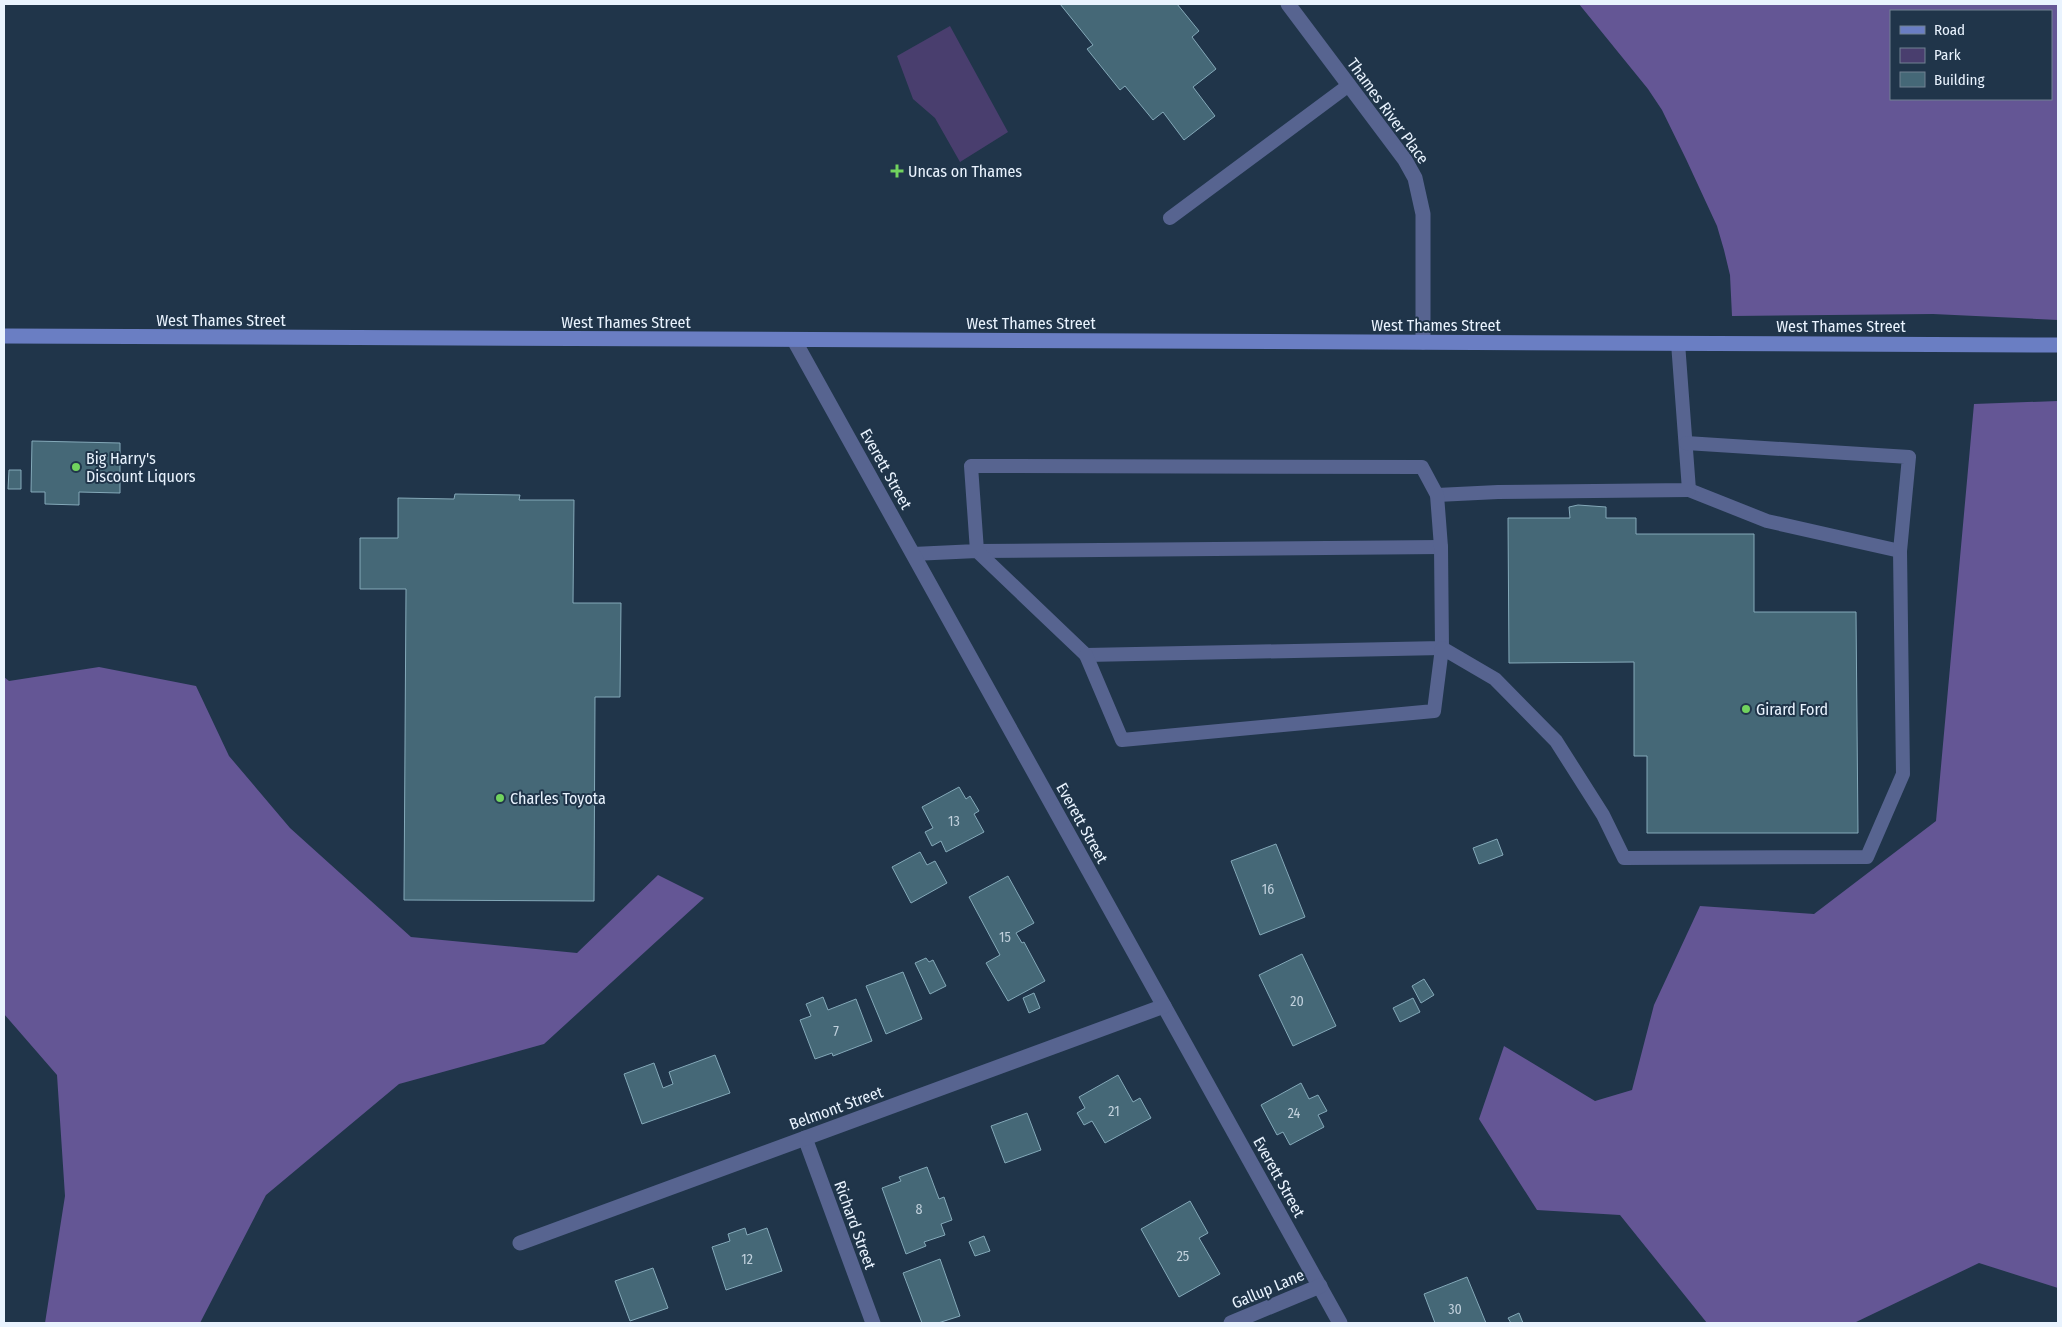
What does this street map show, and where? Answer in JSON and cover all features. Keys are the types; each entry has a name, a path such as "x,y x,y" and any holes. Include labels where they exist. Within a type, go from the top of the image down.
{"main road":[{"name":"West Thames Street","path":"4,336 2058,345"}],"street":[{"name":"Thames River Place","path":"1288,4 1405,160 1415,178 1423,214 1423,342"},
{"name":"Everett Street","path":"794,340 1340,1323"},
{"name":"Belmont Street","path":"520,1243 1164,1006"},
{"name":"Richard Street","path":"805,1138 873,1323"},
{"name":"Gallup Lane","path":"1231,1323 1259,1313 1320,1286"}],"lane":[{"path":"1170,218 1349,86"},
{"path":"1678,343 1689,490"},
{"path":"1086,656 1442,648 1495,679 1556,740 1603,815 1624,858 1867,857 1903,774 1900,551 1909,457 1686,443"},
{"path":"971,466 1422,467 1437,495 1441,547 1442,648 1434,711 1122,740 1086,656 976,551 971,466"},
{"path":"1437,495 1498,492 1689,490 1768,521 1900,551"},
{"path":"913,554 976,551 1441,547"}],"green space":[{"path":"950,26 1008,132 960,162 935,118 913,99 897,56"}],"shaded area":[{"path":"1579,4 2058,4 2058,320 1933,314 1732,316 1730,275 1717,226 1662,110 1648,89"},
{"path":"2058,401 2058,1288 1979,1263 1854,1323 1707,1323 1620,1215 1537,1210 1479,1119 1504,1046 1595,1101 1632,1090 1654,1005 1700,906 1814,914 1936,821 1974,404"},
{"path":"99,667 196,686 229,756 290,828 411,937 577,953 658,875 704,898 544,1044 399,1084 266,1195 200,1323 45,1323 65,1196 57,1075 4,1014 4,677 9,681"}],"building":[{"path":"1060,4 1177,4 1199,31 1192,37 1216,69 1193,87 1215,116 1184,140 1163,112 1153,120 1125,86 1120,90 1087,49 1093,45"},
{"name":"Big Harry's Discount Liquors","path":"32,441 120,443 120,493 79,492 79,505 45,504 45,492 31,492"},
{"path":"9,470 21,470 21,489 8,489"},
{"name":"Charles Toyota","path":"455,494 520,495 519,500 574,500 573,603 621,603 620,697 595,697 594,901 404,900 406,589 360,589 360,538 398,538 398,498 454,499"},
{"name":"Girard Ford","path":"1578,505 1606,507 1606,518 1636,518 1636,534 1754,534 1754,612 1856,612 1858,833 1647,833 1647,756 1634,756 1634,662 1509,663 1508,518 1570,518 1569,507"},
{"path":"959,787 966,799 970,796 979,811 974,814 984,832 946,852 941,841 932,846 925,832 933,828 922,807"},
{"path":"1497,839 1503,855 1479,864 1473,848"},
{"path":"1276,844 1305,917 1260,935 1231,861"},
{"path":"920,852 927,865 935,861 947,883 911,903 892,867"},
{"path":"1008,876 1034,923 1016,933 1022,943 1024,942 1045,981 1008,1001 986,963 1000,955 969,897"},
{"path":"1302,954 1336,1026 1293,1046 1259,975"},
{"path":"926,958 929,962 933,960 946,986 930,994 915,963"},
{"path":"903,972 922,1019 886,1034 866,986"},
{"path":"1424,979 1434,995 1421,1003 1412,986"},
{"path":"1034,993 1040,1008 1029,1013 1023,998"},
{"path":"823,997 828,1010 856,999 872,1041 833,1056 832,1053 815,1059 800,1020 811,1016 806,1004"},
{"path":"1413,998 1420,1012 1400,1022 1393,1008"},
{"path":"715,1055 730,1093 642,1124 624,1074 654,1063 663,1088 673,1084 669,1072"},
{"path":"1118,1075 1133,1102 1140,1098 1151,1118 1105,1143 1092,1121 1084,1125 1077,1113 1085,1108 1079,1097"},
{"path":"1301,1083 1309,1099 1318,1095 1327,1111 1318,1115 1324,1127 1290,1145 1283,1132 1277,1135 1261,1105"},
{"path":"1027,1113 1041,1150 1005,1163 991,1126"},
{"path":"927,1167 939,1199 944,1197 952,1220 941,1224 945,1235 924,1242 926,1246 906,1254 882,1188 901,1181 899,1177"},
{"path":"1190,1201 1208,1233 1199,1238 1220,1274 1179,1297 1141,1229"},
{"path":"745,1228 747,1235 767,1228 782,1271 726,1290 712,1247 730,1241 728,1234"},
{"path":"984,1236 990,1251 975,1256 969,1242"},
{"path":"940,1259 960,1316 938,1323 922,1323 903,1273"},
{"path":"653,1268 668,1308 630,1321 615,1281"},
{"path":"1467,1277 1486,1323 1435,1323 1424,1294"},
{"path":"1519,1313 1523,1323 1511,1323 1508,1318"}],"place":[{"name":"Uncas on Thames","path":"897,171"},
{"name":"Big Harry's Discount Liquors","path":"76,467"},
{"name":"Girard Ford","path":"1746,709"},
{"name":"Charles Toyota","path":"500,798"}]}
